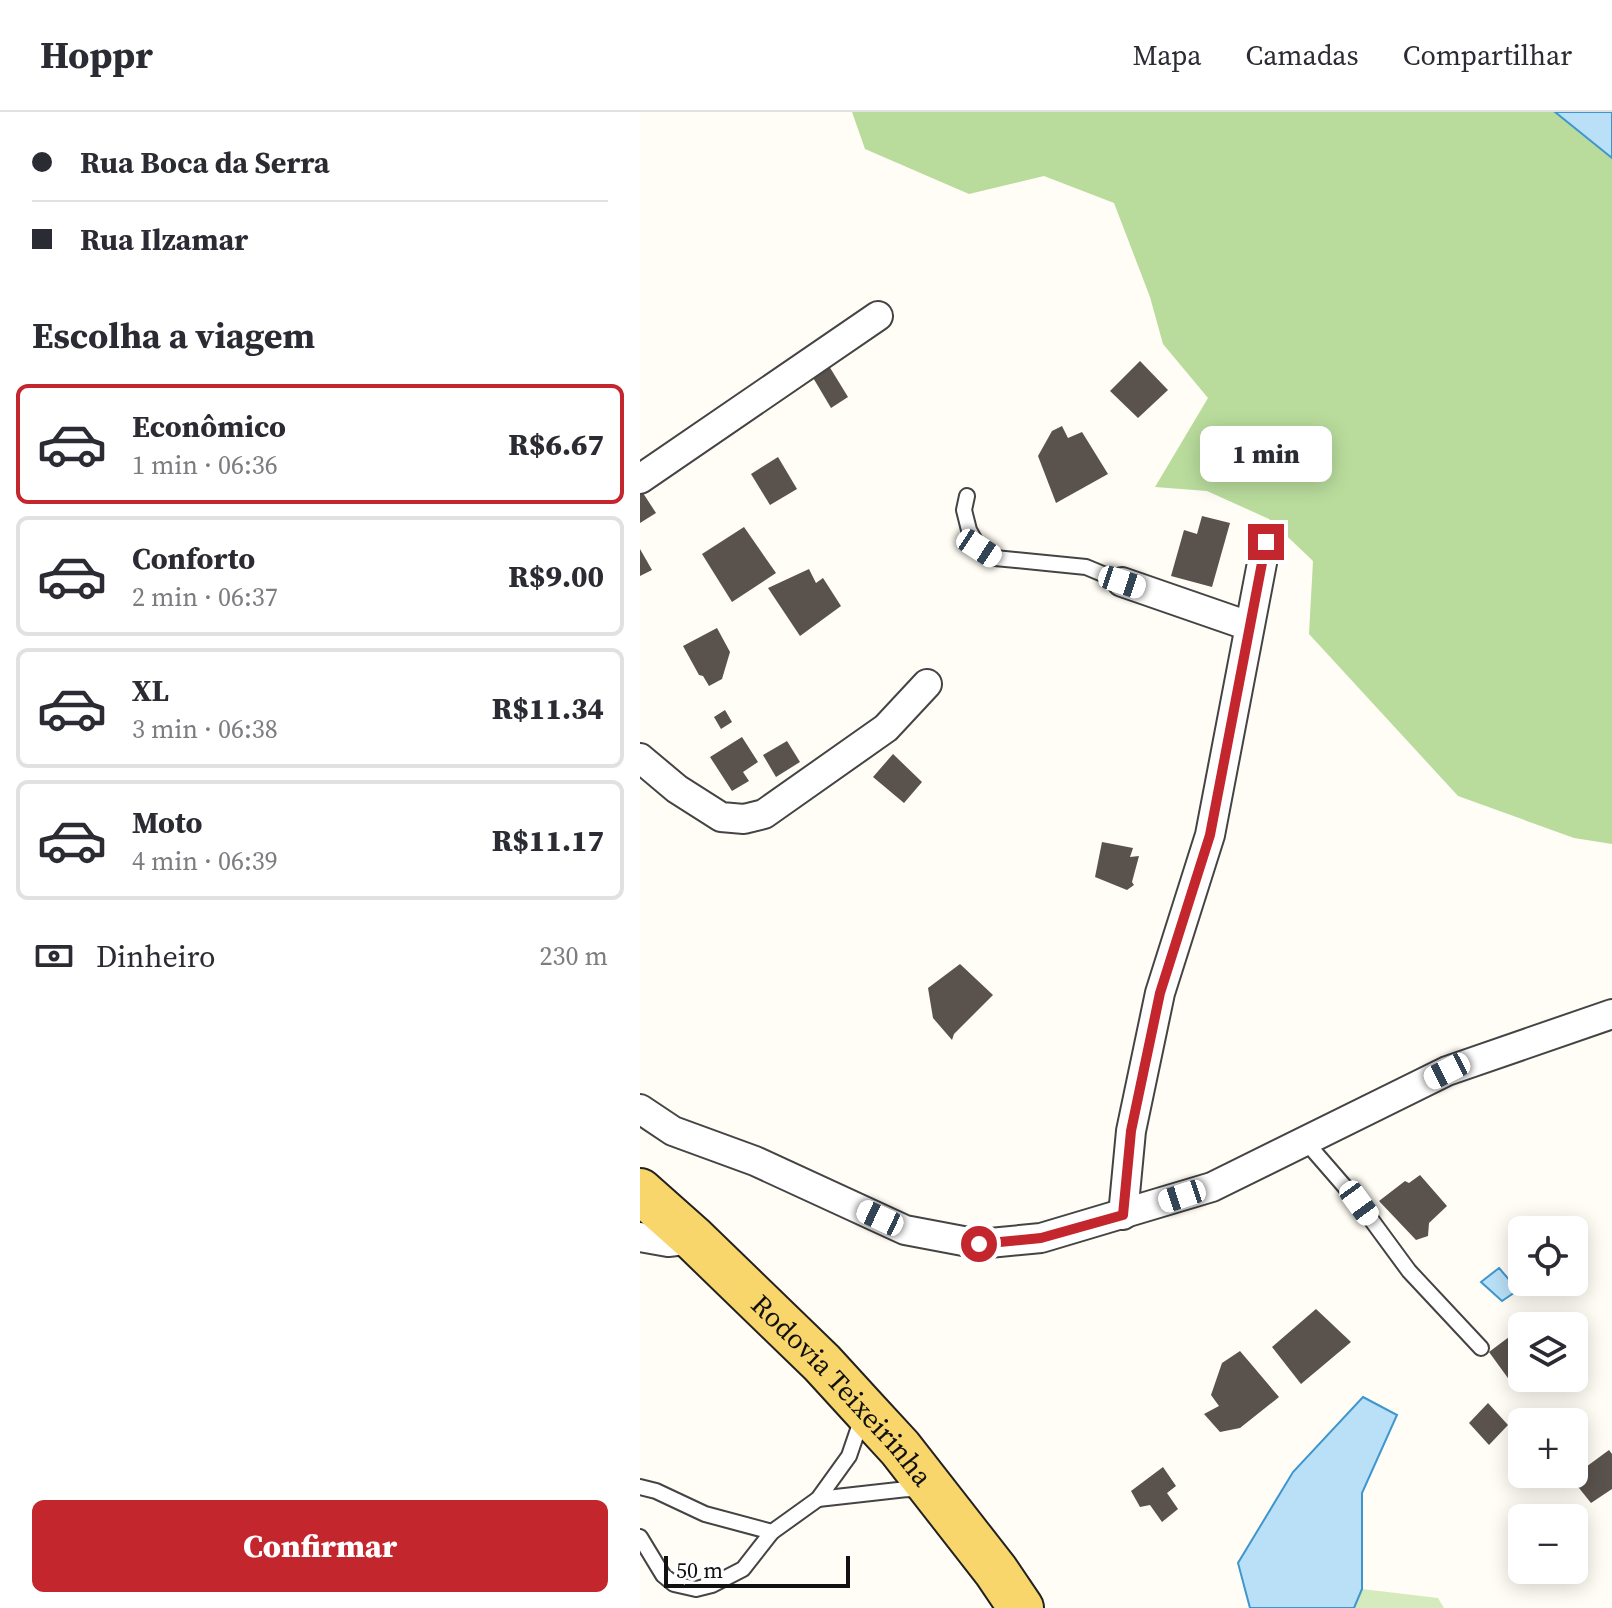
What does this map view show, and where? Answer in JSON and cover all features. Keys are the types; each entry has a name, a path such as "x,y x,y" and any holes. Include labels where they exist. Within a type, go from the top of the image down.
{"main road":[{"name":"Rodovia Teixeirinha","path":"640,1191 822,1363 900,1448 1021,1608"}],"street":[{"path":"640,479 878,316"},
{"path":"1123,1215 1131,1131 1157,1008 1210,835 1266,542"},
{"path":"1122,582 1249,626"},
{"path":"640,758 677,789 721,817 744,819 764,814 886,728 927,684"},
{"path":"640,1109 673,1131 755,1161 905,1230 979,1244 1041,1238 1212,1187 1447,1071 1612,1014"},
{"path":"640,1237 668,1242 694,1239"}],"lane":[{"path":"967,496 964,510 969,530 979,548 995,558 1086,567 1122,582"},
{"path":"1306,1142 1359,1203 1409,1271 1481,1348"},
{"path":"640,1537 663,1575 674,1584 696,1589 712,1585 743,1569 772,1532 818,1499 849,1456 865,1410"},
{"path":"640,1487 656,1491 705,1514 772,1532"},
{"path":"818,1499 907,1489 933,1491"}],"green space":[{"path":"852,112 1555,112 1612,158 1612,844 1574,838 1458,796 1309,634 1313,561 1269,519 1207,491 1155,487 1208,398 1163,344 1150,297 1114,203 1044,176 969,194 865,149"},
{"path":"1362,1589 1438,1598 1444,1608 1354,1608"}],"water":[{"path":"1555,112 1612,112 1612,158"},
{"path":"1499,1268 1508,1278 1509,1296 1502,1301 1481,1282"},
{"path":"1363,1397 1397,1415 1362,1493 1362,1589 1354,1608 1250,1608 1238,1563 1293,1472"}],"building":[{"path":"1140,361 1168,390 1138,418 1110,391"},
{"path":"829,366 848,397 831,408 812,376"},
{"path":"1062,426 1068,438 1082,432 1108,474 1056,503 1038,456 1052,431"},
{"path":"778,457 797,489 770,505 751,474"},
{"path":"643,493 656,513 640,523 640,494"},
{"path":"1202,516 1230,523 1212,587 1171,576 1184,530 1197,534"},
{"path":"744,527 776,573 732,602 702,554"},
{"path":"640,549 652,570 640,576"},
{"path":"809,569 816,583 823,578 841,606 800,636 768,588"},
{"path":"717,628 730,652 722,679 709,686 683,646"},
{"path":"725,710 732,722 721,729 714,717"},
{"path":"742,737 758,762 743,772 749,781 732,791 710,757"},
{"path":"787,741 800,762 776,777 763,755"},
{"path":"893,754 922,782 904,803 873,777"},
{"path":"1102,842 1133,848 1130,857 1139,856 1132,882 1134,885 1127,890 1095,877"},
{"path":"960,964 993,995 954,1034 952,1040 933,1018 928,988"},
{"path":"1420,1175 1447,1206 1429,1223 1428,1236 1416,1240 1379,1201 1405,1181 1409,1183"},
{"path":"1316,1309 1351,1342 1301,1384 1272,1347"},
{"path":"1508,1338 1508,1378 1489,1352"},
{"path":"1240,1351 1279,1397 1240,1428 1220,1432 1204,1414 1219,1406 1211,1395 1222,1363"},
{"path":"1488,1403 1508,1425 1489,1445 1469,1423"},
{"path":"1609,1450 1612,1454 1612,1489 1591,1503 1579,1488 1588,1488 1588,1465"},
{"path":"1163,1467 1176,1486 1167,1493 1178,1509 1162,1522 1150,1505 1140,1507 1131,1491"}],"route":[{"path":"979,1244 1041,1238 1123,1215 1131,1131 1160,993 1210,835 1266,542"}]}
